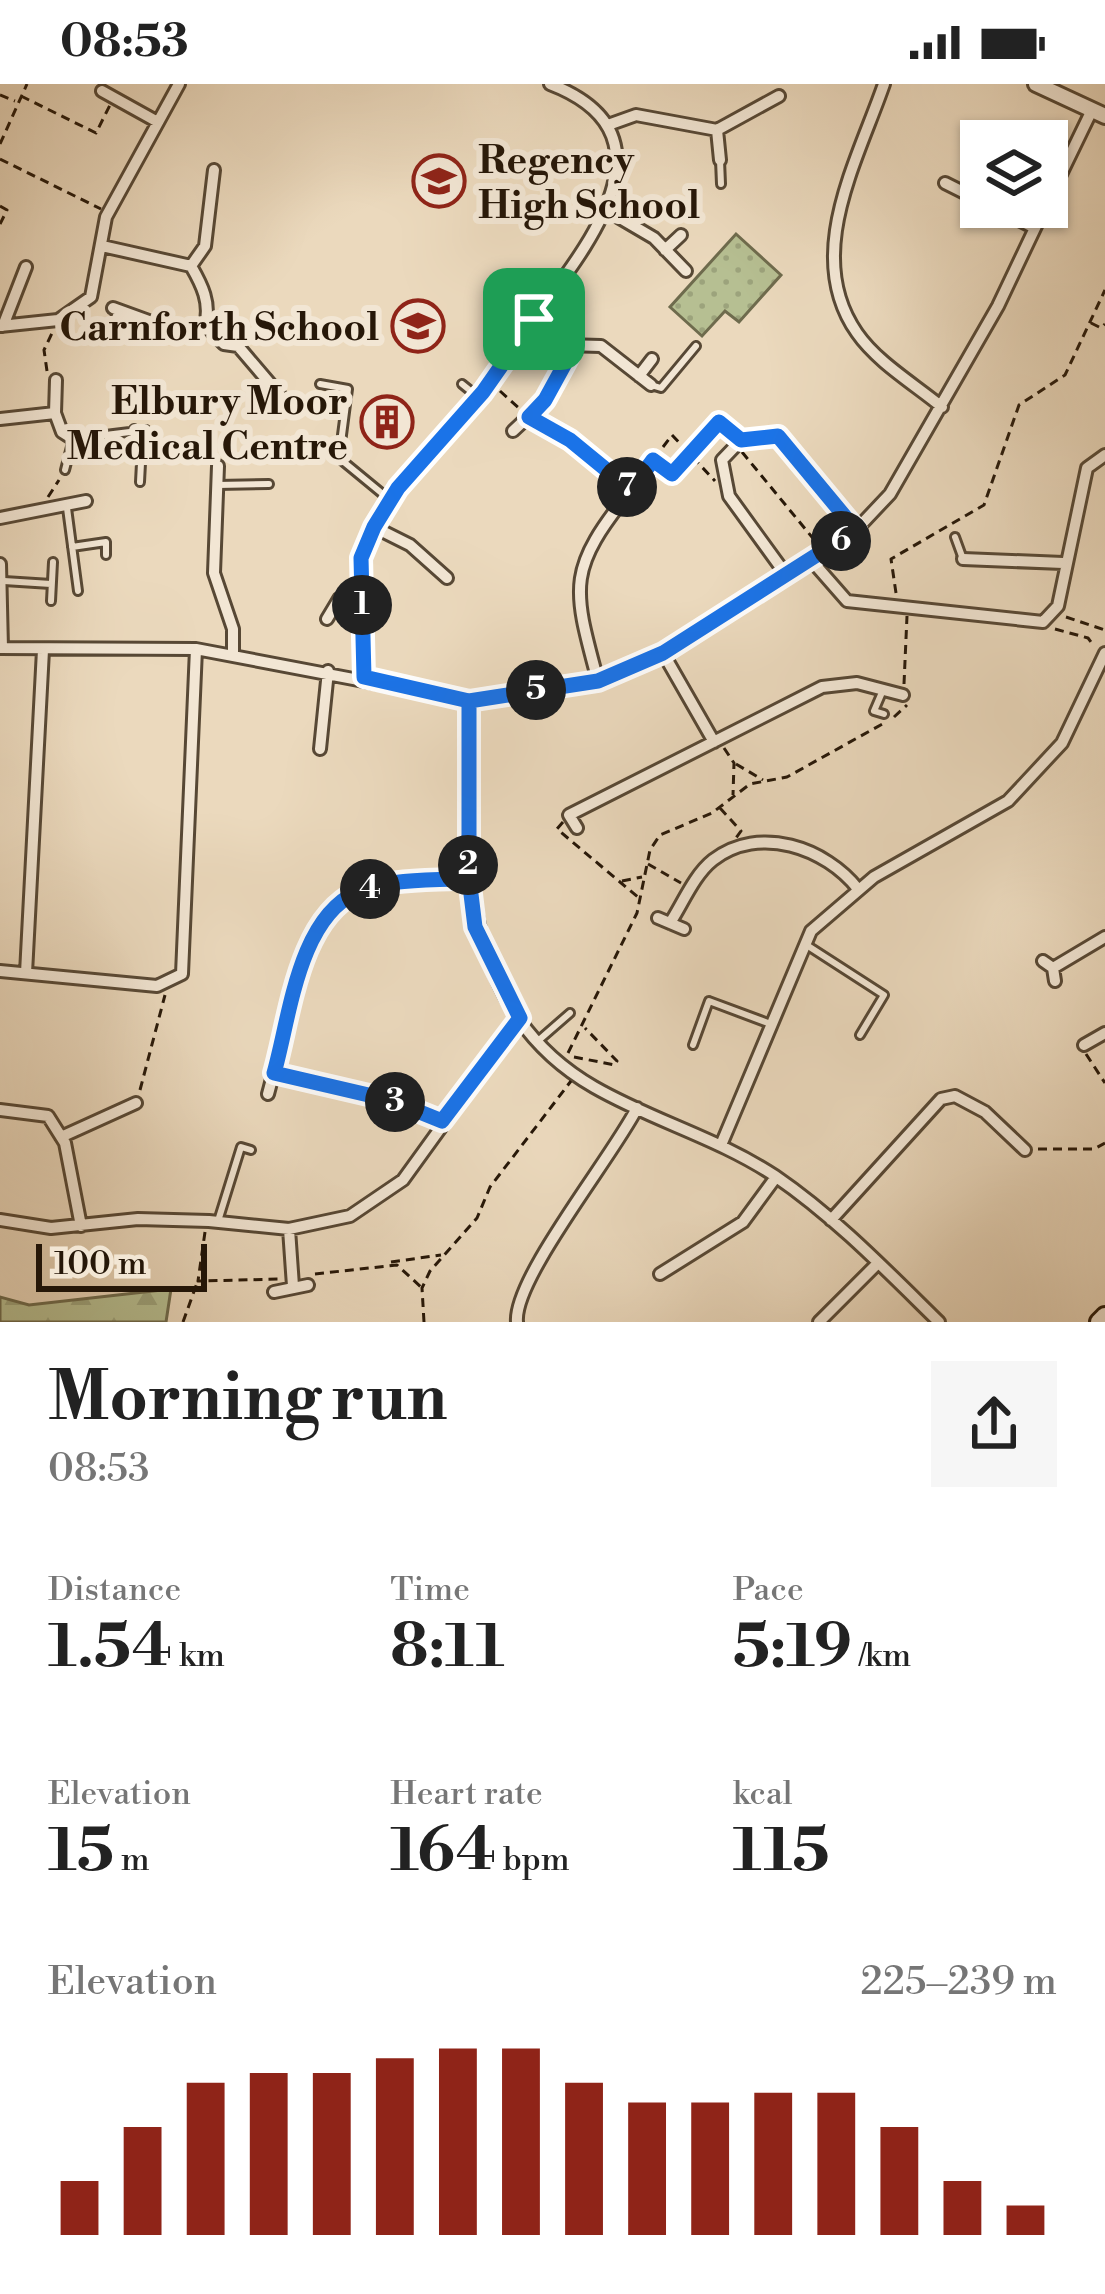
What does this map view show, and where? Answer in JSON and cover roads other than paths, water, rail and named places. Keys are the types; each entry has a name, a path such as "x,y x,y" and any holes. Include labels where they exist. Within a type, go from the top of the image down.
{"street":[{"path":"26,267 2,326 58,320 92,297 108,212 179,84"},
{"path":"364,677 361,558 374,527 390,500 478,397 580,261 608,211 615,161 608,124 579,97 550,84"},
{"path":"884,84 833,236 831,272 858,335 941,407"},
{"path":"1036,84 1098,112 1068,166"},
{"path":"108,95 156,121"},
{"path":"608,124 635,116 718,130 779,96"},
{"path":"718,130 720,160"},
{"path":"191,266 205,247 214,170"},
{"path":"945,183 960,190"},
{"path":"194,187 212,190"},
{"path":"608,211 640,227 686,271"},
{"path":"0,564 4,581 1,648 233,653 469,701 598,681 663,653 856,530 898,482 1035,229"},
{"path":"665,250 681,235"},
{"path":"102,246 191,266 204,288 205,325 224,344 238,346 284,400"},
{"path":"112,328 116,309 179,332 205,325"},
{"path":"514,431 545,400 568,358 561,336 534,319"},
{"path":"564,345 601,346 651,385"},
{"path":"639,376 652,359"},
{"path":"56,380 55,413 62,432 73,439"},
{"path":"0,419 55,413"},
{"path":"787,576 729,496 722,460 739,442 778,436 856,530"},
{"path":"812,561 848,601 1043,622 1058,606 1063,563 1087,468 1105,455"},
{"path":"218,466 214,573 232,629 233,653"},
{"path":"598,681 578,606 579,566 631,490"},
{"path":"0,518 86,501"},
{"path":"374,527 410,545 447,578"},
{"path":"963,559 1063,563"},
{"path":"329,585 339,599"},
{"path":"339,599 362,596"},
{"path":"327,619 339,599"},
{"path":"0,971 167,986 182,974 196,649"},
{"path":"26,973 43,650"},
{"path":"663,653 716,741"},
{"path":"721,1145 804,944 858,889 1008,801 1062,743 1104,655"},
{"path":"320,748 328,671"},
{"path":"578,828 569,815 822,688 856,683 903,695"},
{"path":"469,701 469,878 475,927 520,1018 576,1075 776,1177 831,1220 939,1322"},
{"path":"684,929 664,921 711,861 733,849 763,842 804,849 846,873 858,889"},
{"path":"268,1094 313,939 329,911 359,890 469,878"},
{"path":"1050,970 1105,937"},
{"path":"0,1220 81,1226 138,1219 218,1221 289,1229 350,1216 403,1180 520,1018"},
{"path":"1086,1028 1088,1042 1105,1033"},
{"path":"831,1220 941,1099 955,1096 985,1112 1025,1150"},
{"path":"390,1100 442,1121"},
{"path":"61,1137 136,1103"},
{"path":"518,1322 528,1279 615,1151 637,1108"},
{"path":"0,1110 48,1116 61,1137 81,1226"},
{"path":"669,1274 743,1222 776,1177"},
{"path":"289,1229 292,1286"},
{"path":"819,1322 878,1263"},
{"path":"274,1292 308,1286"}],"lane":[{"path":"720,160 722,184"},
{"path":"651,385 661,388 696,346"},
{"path":"320,384 348,389 339,458 390,500"},
{"path":"462,385 478,397"},
{"path":"134,429 142,444 140,482"},
{"path":"65,470 73,439 146,430"},
{"path":"217,485 269,484"},
{"path":"67,504 78,591"},
{"path":"955,537 963,559"},
{"path":"72,547 106,542 106,555"},
{"path":"51,602 53,562"},
{"path":"4,581 51,584"},
{"path":"883,690 874,711 884,715"},
{"path":"804,944 884,995 860,1034"},
{"path":"693,1045 709,1001 768,1023"},
{"path":"539,1040 570,1012"},
{"path":"218,1221 241,1148 251,1150"}],"place":[{"name":"Regency High School","path":"439,181"},
{"name":"Carnforth School","path":"418,326"},
{"name":"Elbury Moor Medical Centre","path":"387,422"}]}
